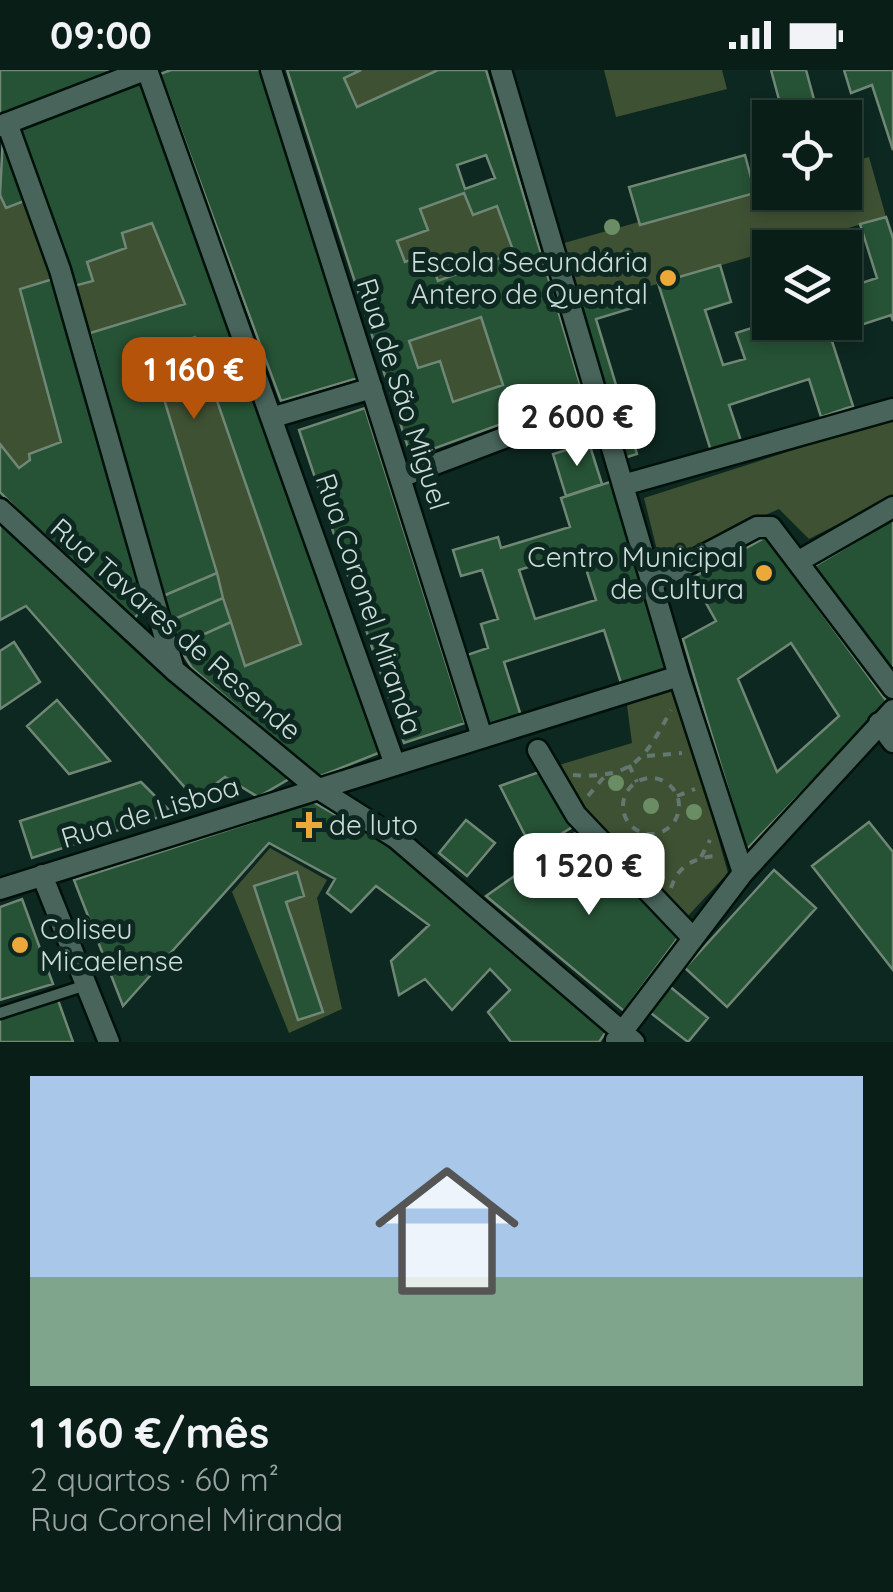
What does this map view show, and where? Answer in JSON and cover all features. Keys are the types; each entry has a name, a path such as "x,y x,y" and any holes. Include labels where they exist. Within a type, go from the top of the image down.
{"street":[{"path":"146,70 4,124 60,270 174,670"},
{"name":"Rua Coronel Miranda","path":"146,70 274,417 394,762"},
{"name":"Rua de São Miguel","path":"270,70 481,734"},
{"path":"501,70 653,582 678,686 743,873"},
{"path":"274,417 372,388"},
{"path":"401,477 598,402"},
{"path":"623,485 893,409"},
{"path":"800,562 893,506"},
{"name":"Rua Tavares de Resende","path":"0,509 174,670 317,788 396,838 624,1039"},
{"path":"653,582 758,526 771,526 893,688"},
{"name":"Rua de Lisboa","path":"0,889 481,734 678,686"},
{"path":"624,1039 692,936 743,873 886,716"},
{"path":"886,716 893,742"},
{"path":"538,750 576,816 692,936"},
{"path":"42,875 109,1042"}],"lane":[{"path":"0,1013 86,985"}],"path":[{"path":"647,756 678,686"},
{"path":"581,806 604,777 647,756 692,753"},
{"path":"629,765 637,782"},
{"path":"564,774 604,777"},
{"path":"659,780 677,796 678,813 669,828 651,834 637,831 626,821 623,802 637,782 659,780"},
{"path":"677,796 703,786"},
{"path":"701,857 715,831"},
{"path":"667,897 676,872 701,857 723,855"}],"green space":[{"path":"361,70 438,70 357,107 344,78"},
{"path":"604,70 722,70 727,89 616,117"},
{"path":"869,157 886,217 842,230 752,230 752,256 575,308 557,245 752,190 752,210 862,210 862,159"},
{"path":"464,193 473,215 497,206 514,253 438,281 405,262 397,241 428,230 420,209"},
{"path":"0,195 6,208 27,200 53,279 21,289 61,442 29,454 30,460 19,468 0,444"},
{"path":"152,223 185,304 90,333 74,286 93,281 87,262 126,248 122,233"},
{"path":"481,317 503,385 453,402 418,368 409,341"},
{"path":"195,337 301,644 245,666 150,353"},
{"path":"893,418 893,496 809,539 779,509 660,562 644,498"},
{"path":"675,685 728,873 686,918 586,815 559,765 632,743 626,698"},
{"path":"270,848 327,880 317,898 342,1009 289,1033 232,892"}],"building":[{"path":"0,70 110,70 111,73 0,115"},
{"path":"171,70 261,70 358,378 281,401 160,74"},
{"path":"287,70 361,70 344,78 357,107 438,70 486,70 583,394 411,457","holes":["464,193 473,215 497,206 514,253 438,281 428,254 405,262 397,241 428,230 420,209","481,317 503,385 453,402 440,361 418,368 409,341"]},
{"path":"771,70 806,70 814,100 779,100"},
{"path":"844,70 893,70 893,150 872,85 851,93"},
{"path":"141,80 381,752 318,777 192,668 178,646 231,622 245,666 301,644 195,337 150,353 217,573 163,596 90,333 185,304 152,223 122,233 126,248 87,262 93,281 74,286 17,129"},
{"path":"3,135 27,200 6,208 0,195"},
{"path":"486,155 495,178 465,189 457,165"},
{"path":"745,155 752,194 640,225 629,187"},
{"path":"886,217 893,238 893,321 891,315 862,325 862,283 877,278 860,224"},
{"path":"720,265 731,302 705,310 723,365 745,359 736,333 752,328 752,340 832,340 853,406 821,417 809,379 729,405 741,441 711,451 658,283"},
{"path":"53,279 150,601 129,624 0,492 0,444 19,468 30,460 29,454 61,442 20,289"},
{"path":"644,288 649,303 596,319 637,454 621,459 575,308"},
{"path":"365,408 465,723 404,743 299,430"},
{"path":"589,443 602,484 566,496 553,454"},
{"path":"613,481 672,667 621,683 604,630 504,662 521,716 483,728 461,657 488,648 481,624 498,619 482,570 461,576 453,550 498,537 501,548 570,527 561,498","holes":["580,550 596,600 535,619 519,570"]},
{"path":"893,519 893,673 813,567"},
{"path":"0,522 289,779 258,797 225,777 195,799 26,606 0,620"},
{"path":"766,537 888,703 746,850 683,639 716,621 692,578","holes":["791,643 839,716 777,772 738,679"]},
{"path":"217,573 223,598 170,621 163,596"},
{"path":"223,598 231,622 178,646 170,621"},
{"path":"14,642 40,682 0,709 0,651"},
{"path":"57,700 110,761 69,774 27,726"},
{"path":"542,771 574,826 533,851 500,786"},
{"path":"141,782 172,813 32,858 20,821"},
{"path":"313,802 390,846 606,1032 599,1042 511,1042 488,1012 510,990 490,969 452,1010 425,979 399,995 391,961 429,925 376,886 351,912 327,893 335,879 269,843 123,1006 74,880"},
{"path":"466,820 495,843 467,876 439,853"},
{"path":"869,822 893,852 893,970 812,866"},
{"path":"580,830 680,935 624,1011 486,896"},
{"path":"774,870 816,908 727,1007 685,968"},
{"path":"297,872 304,896 286,902 323,1012 298,1020 254,886"},
{"name":"Coliseu Micaelense","path":"22,899 53,984 0,1000 0,907"},
{"path":"668,985 708,1018 688,1042 647,1010"},
{"name":"Coliseu Micaelense","path":"58,1000 73,1042 0,1042 0,1018"}],"place":[{"name":"Escola Secundária Antero de Quental","path":"668,278"},
{"name":"Centro Municipal de Cultura","path":"764,573"},
{"name":"de luto","path":"309,825"},
{"name":"Coliseu Micaelense","path":"20,945"}]}
